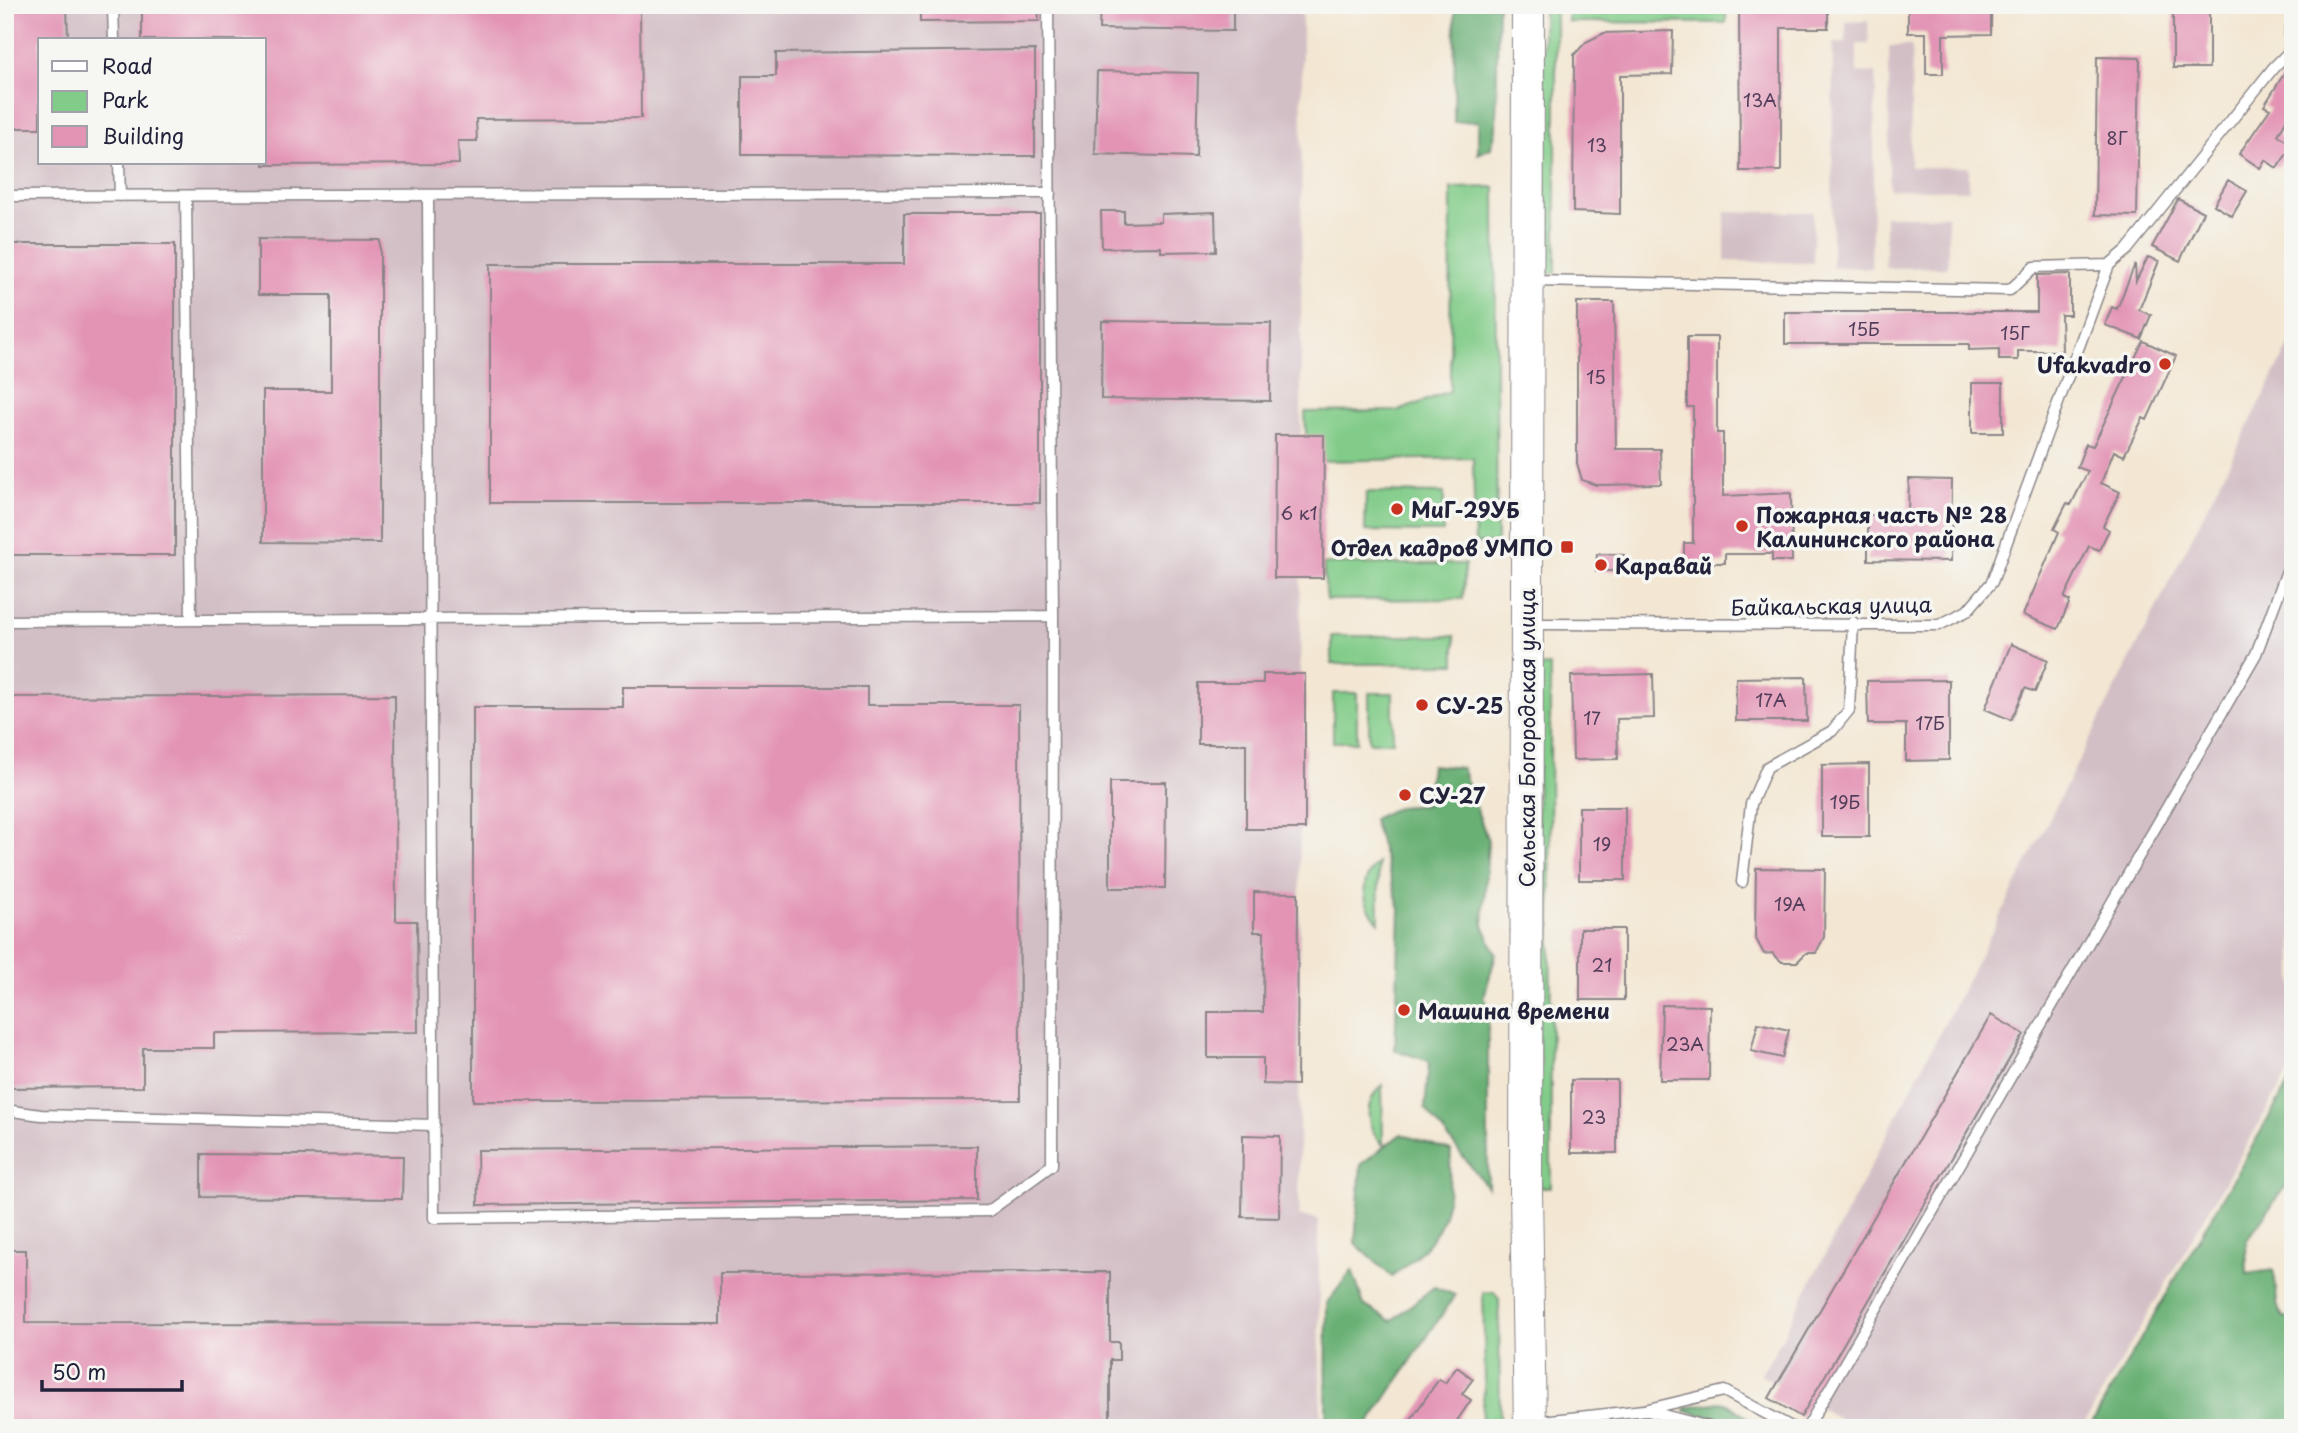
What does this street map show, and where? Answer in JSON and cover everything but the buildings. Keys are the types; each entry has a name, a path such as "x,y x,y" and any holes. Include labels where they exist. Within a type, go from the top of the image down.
{"main road":[{"name":"Сельская Богородская улица","path":"1528,5 1526,1192 1530,1425"}],"lane":[{"path":"113,5 114,38"},
{"path":"428,196 435,1218 989,1211 1052,1165 1053,616 1048,5"},
{"path":"1528,281 2010,290 2034,267 2109,265 2127,250 2289,52 2290,29 2293,29"},
{"path":"119,164 120,196"},
{"path":"5,196 1049,193"},
{"path":"186,196 191,620"},
{"name":"Байкальская улица","path":"1527,624 1853,622 1939,625 1967,611 1992,582 2109,265"},
{"path":"1807,1428 2256,654 2293,555"},
{"path":"5,621 1053,616"},
{"path":"1742,882 1751,804 1767,767 1832,731 1849,710 1853,622"},
{"path":"5,1110 41,1115 434,1125"},
{"path":"1530,1425 1644,1410 1724,1391 1793,1428"},
{"path":"1644,1410 1713,1428"}],"shaded area":[{"path":"5,5 1302,5 1299,1216 1318,1219 1321,1428 5,1428"},
{"path":"1868,21 1869,44 1857,44 1857,72 1876,73 1871,268 1832,267 1833,43 1846,43 1846,22"},
{"path":"1889,46 1912,46 1910,167 1969,167 1969,190 1889,189"},
{"path":"1725,212 1813,212 1813,263 1725,261"},
{"path":"1885,216 1948,216 1948,267 1885,268"},
{"path":"2293,338 2293,1065 2082,1428 1856,1428 1760,1374 1773,1355 1993,930"}],"green space":[{"path":"1455,5 1498,5 1496,130 1491,148 1478,154 1478,121 1454,122"},
{"path":"1543,5 1556,5 1556,273 1543,273"},
{"path":"1568,5 1726,5 1726,23 1568,22"},
{"path":"1495,187 1497,544 1475,543 1473,458 1323,461 1306,435 1305,412 1399,411 1450,391 1451,188"},
{"path":"1366,492 1444,493 1443,532 1365,531"},
{"path":"1323,564 1465,564 1463,599 1327,600"},
{"path":"1332,636 1455,636 1455,664 1332,664"},
{"path":"1550,666 1551,1187 1539,1187 1537,667"},
{"path":"1333,693 1357,693 1357,742 1333,742"},
{"path":"1369,693 1393,693 1393,742 1369,742"},
{"path":"1431,765 1462,768 1488,841 1483,925 1496,954 1484,997 1488,1005 1488,1188 1425,1108 1429,1061 1395,1050 1400,909 1373,819 1398,807 1426,805"},
{"path":"1378,863 1379,922 1369,908 1365,892 1368,877"},
{"path":"2293,1076 2293,1176 2246,1241 2247,1274 2273,1270 2280,1312 2283,1317 2293,1318 2293,1428 2089,1428"},
{"path":"1382,1085 1383,1145 1373,1131 1369,1115 1372,1099"},
{"path":"1401,1134 1451,1151 1450,1175 1446,1210 1434,1236 1392,1277 1355,1243 1361,1164"},
{"path":"1352,1270 1364,1305 1391,1321 1434,1287 1455,1295 1366,1428 1326,1428 1327,1303"},
{"path":"1494,1292 1499,1299 1500,1428 1481,1428 1485,1377 1483,1293"},
{"path":"1720,1402 1728,1404 1761,1428 1685,1411 1686,1408"}],"place":[{"name":"Ufakvadro","path":"2165,364"},
{"name":"МиГ-29УБ","path":"1397,509"},
{"name":"Пожарная часть № 28 Калининского района","path":"1742,526"},
{"name":"Отдел кадров УМПО","path":"1567,547"},
{"name":"Каравай","path":"1601,565"},
{"name":"СУ-25","path":"1422,705"},
{"name":"СУ-27","path":"1405,795"},
{"name":"Машина времени","path":"1404,1010"}]}
